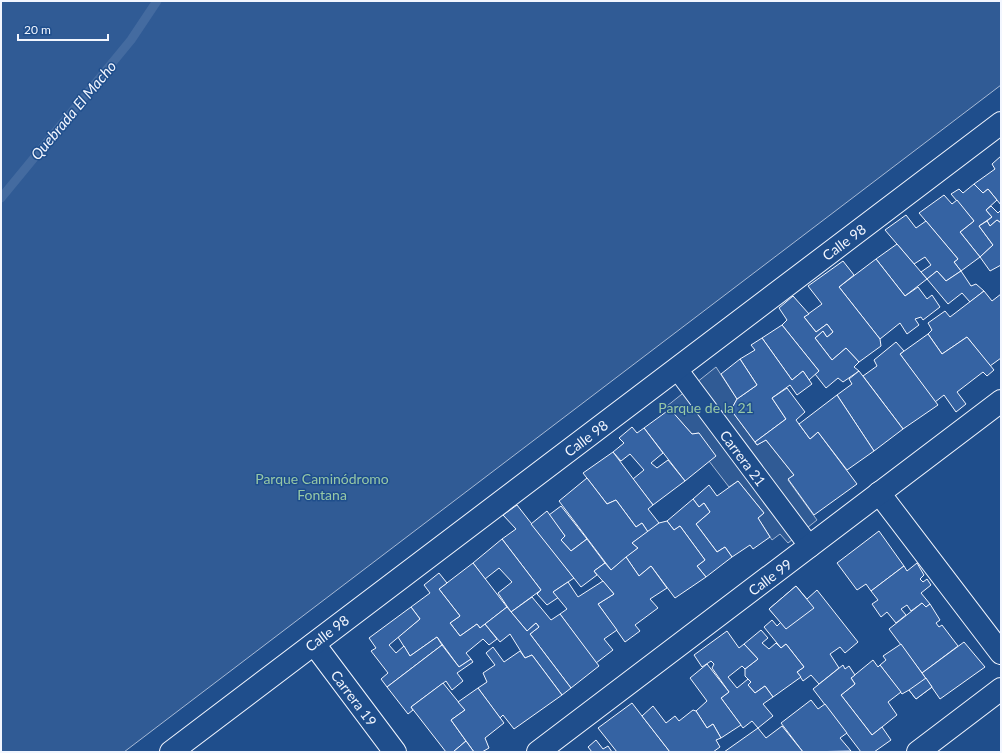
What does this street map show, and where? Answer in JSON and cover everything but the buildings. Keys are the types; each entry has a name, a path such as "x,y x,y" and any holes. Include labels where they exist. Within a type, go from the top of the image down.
{"street":[{"name":"Calle 98","path":"171,752 1001,123"},
{"name":"Carrera 21","path":"677,369 810,546"},
{"name":"Calle 99","path":"538,752 1001,401"},
{"path":"880,493 1001,653"},
{"name":"Carrera 19","path":"314,644 395,752"},
{"path":"918,752 1001,689"}],"green space":[{"name":"Parque Caminódromo Fontana","path":"1,1 1001,1 1001,85 124,752 1,752"},
{"name":"Parque de la 21","path":"716,367 737,399 731,410 757,445 766,440 794,475 788,480 817,520 788,543 780,534 772,540 758,518 764,513 738,481 729,487 709,461 699,433 692,434 667,406"}],"waterway":[{"name":"Quebrada El Macho","path":"1,198 131,40 157,1"}]}
